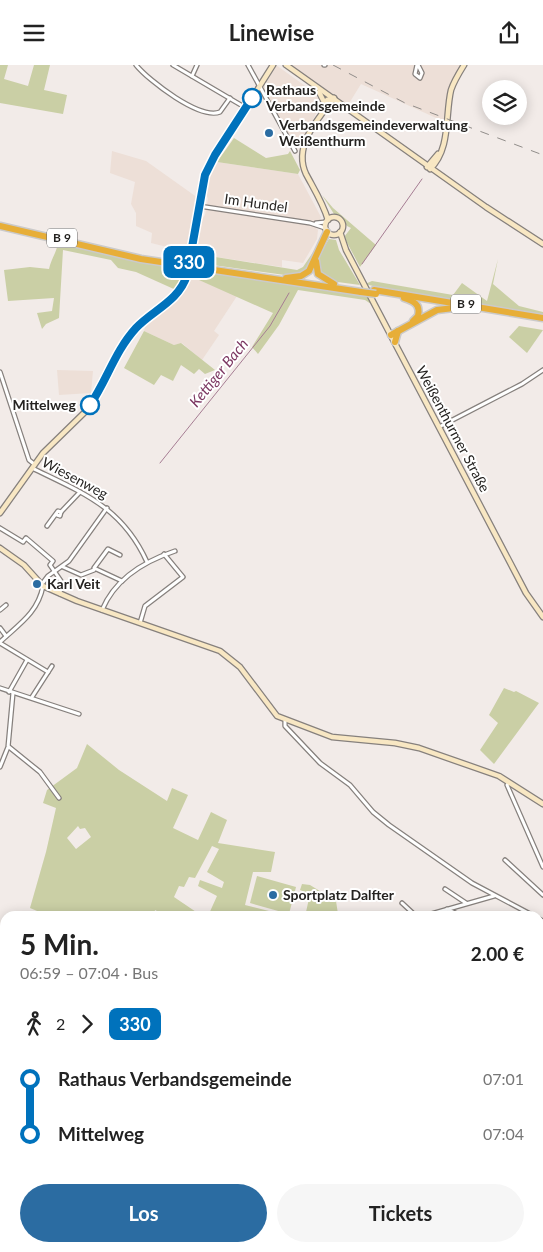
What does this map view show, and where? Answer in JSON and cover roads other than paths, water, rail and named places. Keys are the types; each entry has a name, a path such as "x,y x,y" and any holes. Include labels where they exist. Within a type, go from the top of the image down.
{"highway":[{"name":"B 9","path":"0,224 125,254 230,274 375,292 543,320"},
{"path":"286,278 301,276 308,271 331,228"},
{"path":"331,228 315,265 321,278 334,284"},
{"name":"B 9","path":"125,254 334,284 360,290"},
{"name":"B 9","path":"375,292 543,320"},
{"path":"391,333 418,316 419,309 416,303 404,298"},
{"name":"B 9","path":"391,333 437,310 462,307"},
{"path":"395,342 398,331"}],"street":[{"path":"136,65 158,86 208,113 220,112 230,99"},
{"path":"173,65 246,108"},
{"path":"192,76 197,65"},
{"path":"248,65 295,151"},
{"path":"189,260 208,168 271,65"},
{"path":"281,65 332,99"},
{"path":"286,65 428,168 543,244"},
{"path":"428,168 435,163 441,151 452,88 464,65"},
{"path":"319,92 325,104"},
{"path":"319,117 325,104 332,99"},
{"path":"319,117 332,99"},
{"name":"Weißenthurmer Straße","path":"319,117 305,140 302,157 304,169 331,228 346,249 391,333 529,598 543,617"},
{"path":"428,168 441,151"},
{"path":"435,163 441,175"},
{"path":"428,168 486,207"},
{"name":"Im Hundel","path":"199,206 331,228"},
{"path":"0,513 33,466 86,411 102,386 122,345 143,322 176,296 187,272"},
{"path":"439,427 522,384 543,370"},
{"path":"0,372 29,460 33,466"},
{"name":"Wiesenweg","path":"33,466 108,508 134,535 147,562"},
{"path":"47,526 57,515 60,516 61,512 80,492"},
{"path":"48,672 0,643 25,621 37,602 42,585 56,571 63,567 108,508"},
{"path":"0,528 23,542 26,538 53,561 50,565 56,571 61,581 60,594"},
{"path":"0,548 19,561 42,585 60,594 210,647 232,659 247,675 277,716 285,721 342,739 412,746 499,776 543,804"},
{"path":"94,570 95,565 108,549 120,555"},
{"path":"102,610 122,581 147,562 175,551"},
{"path":"140,623 145,606 183,577 164,554"},
{"path":"63,567 81,575 94,570 122,581"},
{"path":"0,610 6,605"},
{"path":"0,628 6,636"},
{"path":"0,767 8,747 11,693 27,660"},
{"path":"32,697 52,666"},
{"path":"0,688 80,714"},
{"path":"285,721 284,726 292,735 326,768 350,785 378,817 440,863 494,896 524,911"},
{"path":"8,747 40,772 59,797"},
{"path":"509,782 507,785 543,867"},
{"path":"537,853 543,857"},
{"path":"504,860 543,895"},
{"path":"445,889 466,903"},
{"path":"440,911 494,896"},
{"path":"402,903 411,911"},
{"path":"446,909 450,911"}],"waterway":[{"name":"Kettiger Bach","path":"362,264 422,179"},
{"name":"Kettiger Bach","path":"160,463 270,326 289,293"}],"railway":[{"path":"333,65 405,103 543,155"}],"place":[{"name":"Rathaus Verbandsgemeinde","path":"252,98"},
{"name":"Verbandsgemeindeverwaltung Weißenthurm","path":"269,133"},
{"name":"Mittelweg","path":"90,405"},
{"name":"Karl Veit","path":"37,584"},
{"name":"Sportplatz Dalfter","path":"273,895"}]}
